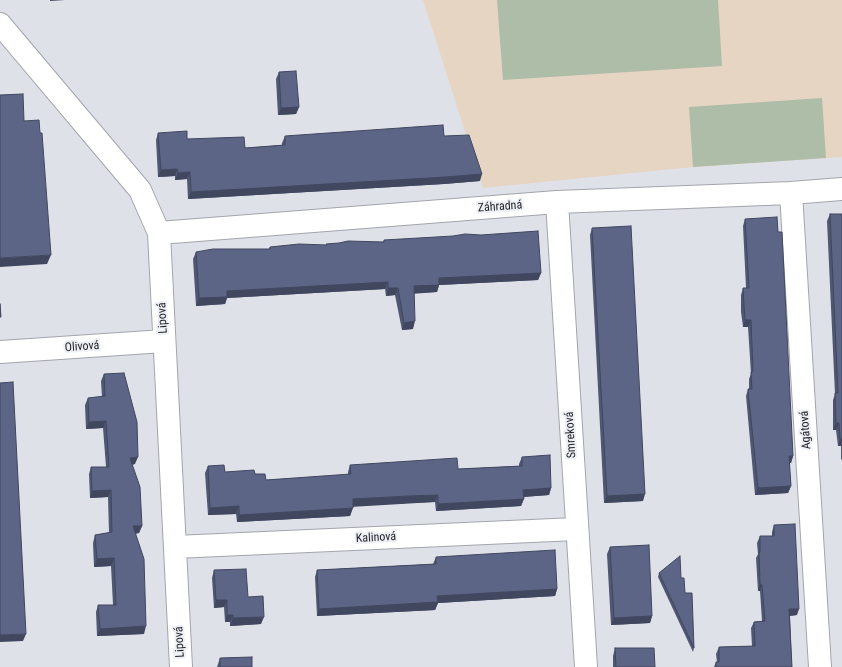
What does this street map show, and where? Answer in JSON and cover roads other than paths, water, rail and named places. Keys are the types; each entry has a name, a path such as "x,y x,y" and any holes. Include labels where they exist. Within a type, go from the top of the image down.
{"street":[{"name":"Lipová","path":"0,24 140,190 159,233 181,667"},
{"name":"Záhradná","path":"159,233 557,202 791,193 842,189"},
{"name":"Agátová","path":"791,193 820,667"},
{"name":"Smreková","path":"557,202 576,529 586,667"},
{"name":"Olivová","path":"0,352 164,341"},
{"name":"Kalinová","path":"175,547 576,529"}]}
